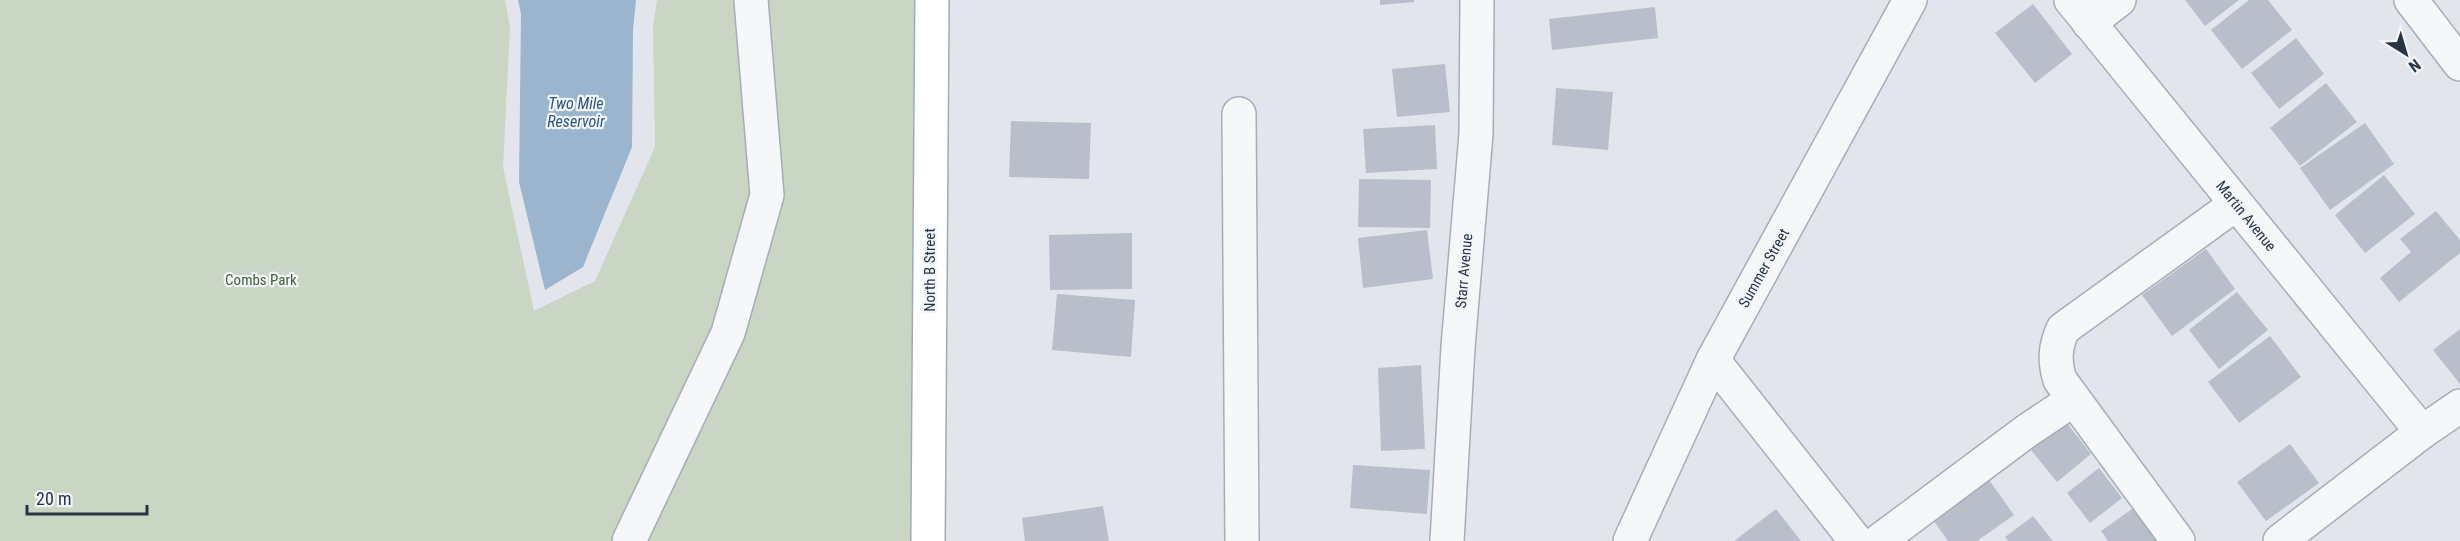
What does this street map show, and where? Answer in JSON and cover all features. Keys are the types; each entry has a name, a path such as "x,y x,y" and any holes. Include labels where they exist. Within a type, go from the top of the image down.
{"main road":[{"name":"North B Street","path":"928,541 932,0"}],"street":[{"path":"629,541 728,333 767,195 751,0"},
{"name":"Starr Avenue","path":"1447,541 1458,347 1476,134 1477,0"},
{"name":"Summer Street","path":"1630,541 1713,360 1910,0"},
{"path":"2080,11 2120,0"},
{"path":"2411,0 2460,64"},
{"name":"Martin Avenue","path":"2080,11 2421,432"},
{"path":"1239,114 1242,541"},
{"path":"2178,541 2060,380 2055,364 2056,344 2063,329 2236,204"},
{"path":"1713,360 1856,541"},
{"path":"1879,541 2028,430 2073,400"},
{"path":"2280,541 2421,432 2460,406"}],"green space":[{"name":"Combs Park","path":"0,0 505,0 510,28 503,167 534,311 595,281 655,147 653,26 657,0 917,0 915,541 0,541"}],"water":[{"name":"Two Mile Reservoir","path":"518,0 636,0 633,30 632,147 583,267 545,290 519,182 521,14"}],"building":[{"path":"1380,0 1414,0 1414,2 1380,5"},
{"path":"2185,0 2239,0 2205,26"},
{"path":"2249,0 2268,0 2292,30 2242,69 2211,30"},
{"path":"2033,4 2072,54 2035,83 1995,33"},
{"path":"1655,7 1658,38 1552,50 1549,19"},
{"path":"2296,38 2324,74 2279,109 2251,73"},
{"path":"1445,64 1450,112 1397,117 1392,69"},
{"path":"2326,83 2357,122 2300,166 2270,128"},
{"path":"1556,88 1613,92 1608,150 1552,145"},
{"path":"1011,121 1091,123 1089,179 1009,177"},
{"path":"2365,123 2394,164 2330,210 2300,168"},
{"path":"1435,125 1437,169 1366,173 1363,129"},
{"path":"2384,175 2415,214 2365,253 2335,215"},
{"path":"1359,179 1431,180 1430,228 1358,227"},
{"path":"2436,211 2460,240 2460,253 2399,302 2380,278 2411,252 2400,239"},
{"path":"1427,230 1433,279 1363,288 1358,238"},
{"path":"1132,233 1132,289 1050,290 1049,235"},
{"path":"2206,249 2235,289 2172,336 2142,295"},
{"path":"2237,292 2268,330 2219,369 2189,330"},
{"path":"1057,294 1135,300 1131,357 1052,350"},
{"path":"2460,329 2460,384 2433,350"},
{"path":"2270,336 2301,377 2239,423 2208,382"},
{"path":"1421,365 1425,449 1381,451 1378,368"},
{"path":"2066,422 2091,454 2057,482 2031,450"},
{"path":"2290,444 2319,483 2266,521 2237,482"},
{"path":"1353,465 1430,470 1427,514 1350,508"},
{"path":"2099,468 2122,498 2090,523 2067,493"},
{"path":"1987,477 2014,515 1977,541 1948,541 1931,517"},
{"path":"1103,506 1109,541 1025,541 1022,518"},
{"path":"2135,507 2160,541 2108,541 2101,531"},
{"path":"1776,509 1801,541 1734,541"},
{"path":"2033,516 2053,541 2008,541 2005,537"}]}
